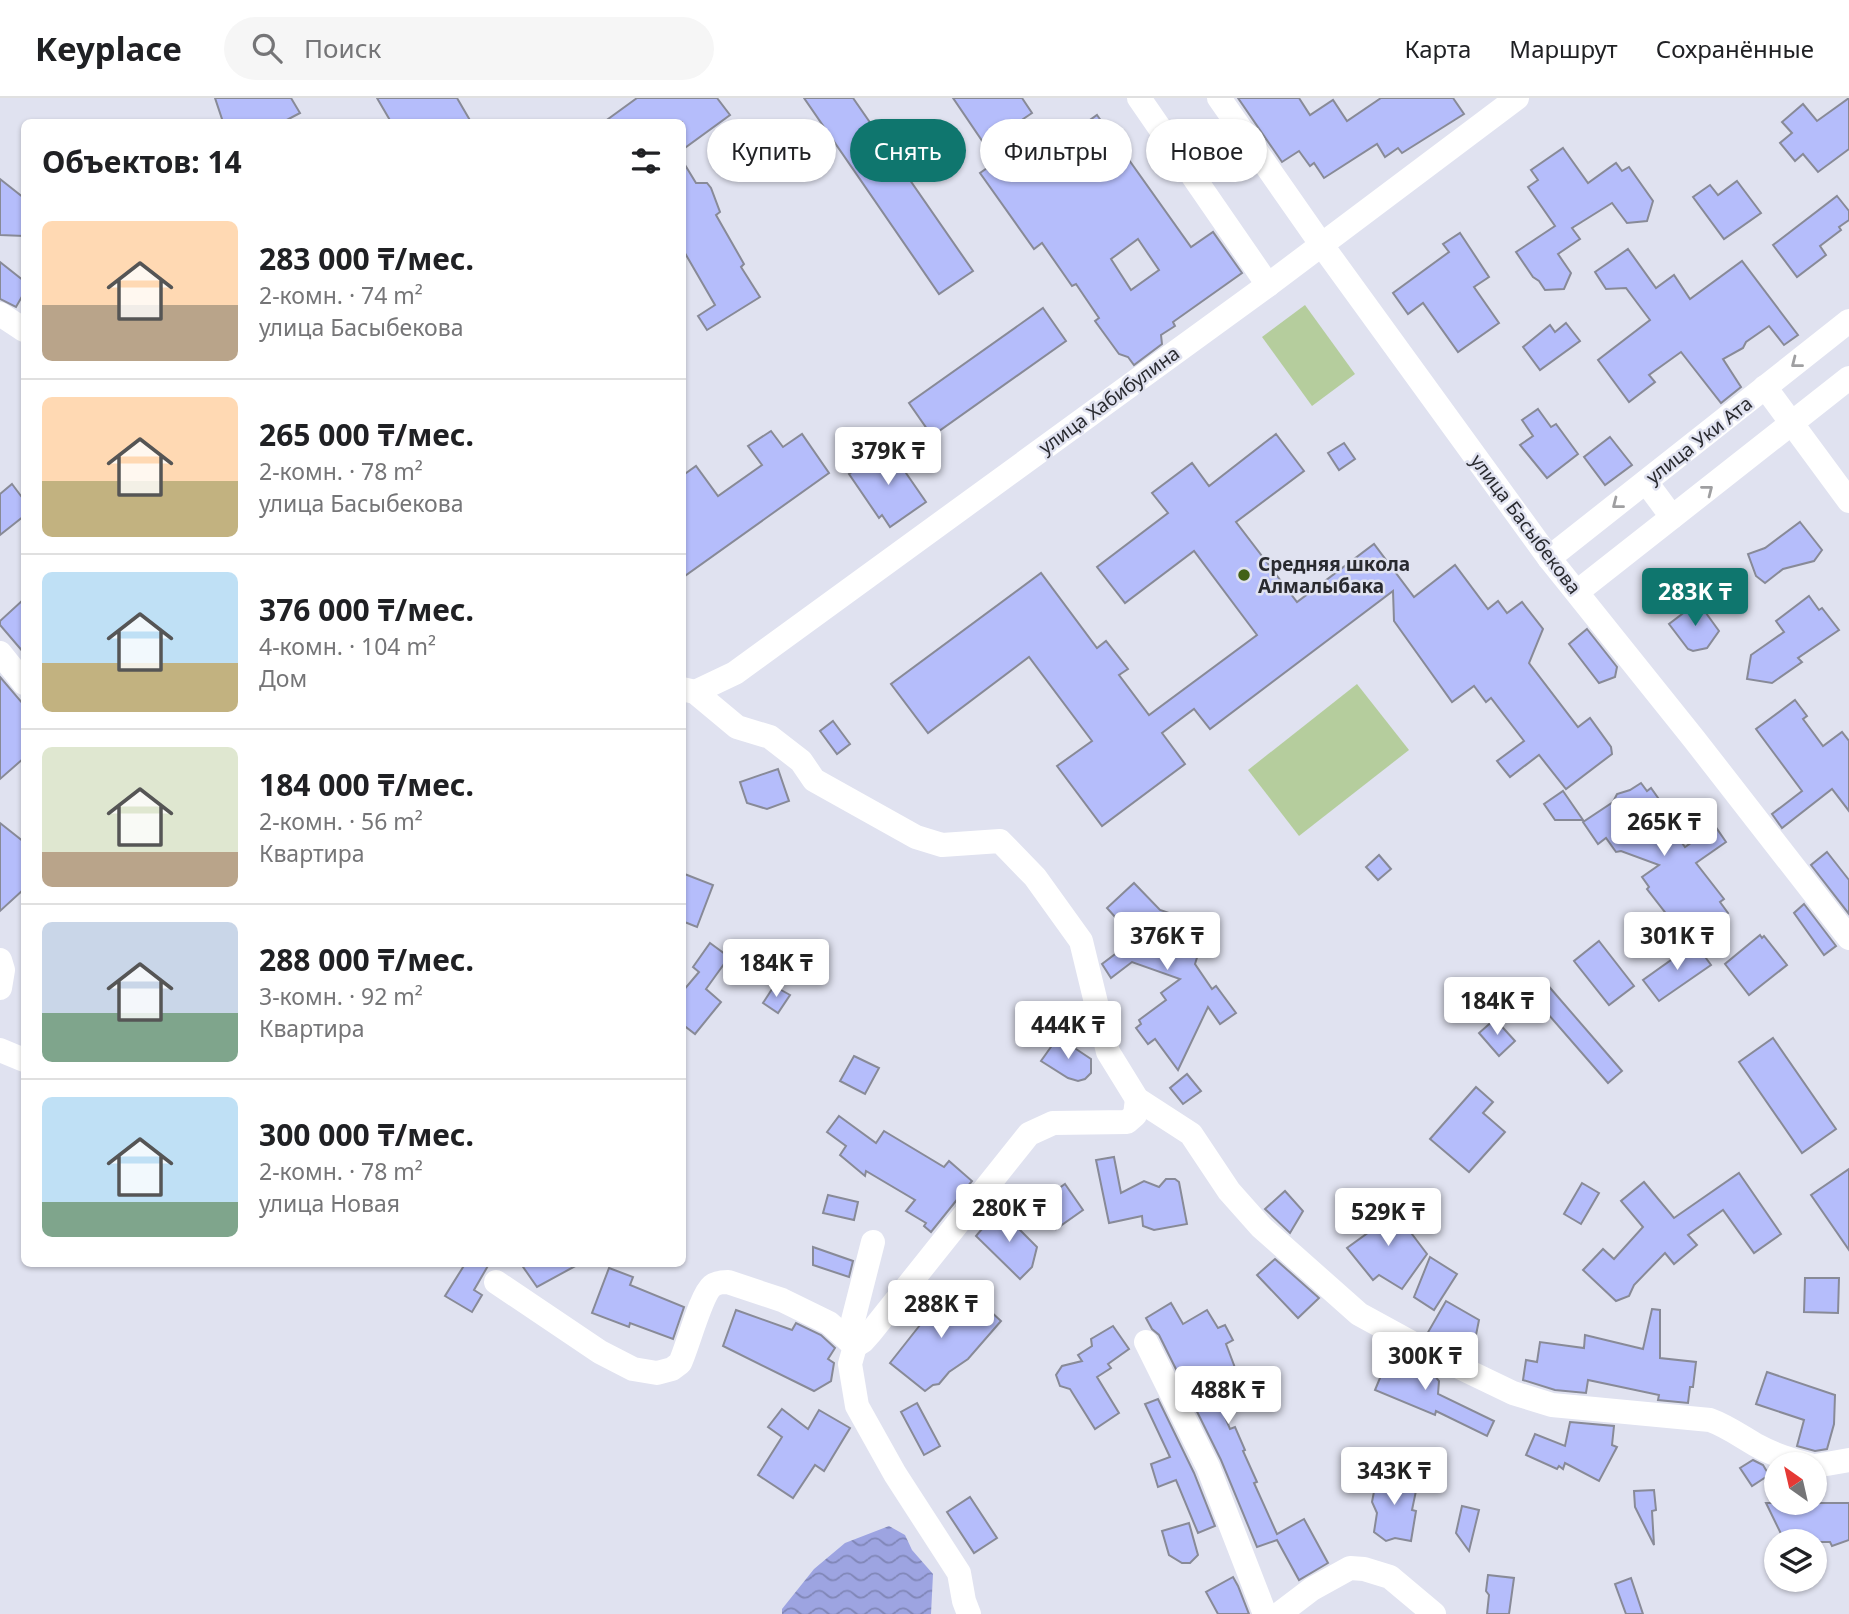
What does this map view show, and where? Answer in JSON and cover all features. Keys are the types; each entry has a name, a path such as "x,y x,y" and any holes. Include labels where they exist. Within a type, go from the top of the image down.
{"street":[{"path":"1139,98 1268,285"},
{"name":"улица Басыбекова","path":"1219,98 1321,244 1549,558 1849,939"},
{"name":"улица Хабибулина","path":"689,691 735,673 1268,285 1517,98"},
{"path":"0,314 21,328"},
{"name":"улица Уки Ата","path":"1549,558 1849,321"},
{"path":"1577,592 1849,378"},
{"path":"1765,387 1849,501"},
{"path":"1646,482 1672,517"},
{"path":"0,653 21,679"},
{"path":"689,691 737,727 770,737 801,761 814,780 850,803 916,837 942,845 1000,841 1035,877 1081,941 1108,1052 1137,1099 1191,1134 1229,1191 1261,1227 1359,1314 1434,1355 1513,1393 1552,1405 1710,1420 1725,1425 1760,1447 1774,1452"},
{"path":"0,988 3,970 1,960"},
{"path":"0,1050 21,1059"},
{"path":"1127,1122 1135,1115 1137,1099"},
{"path":"852,1343 863,1341 871,1332 1029,1134 1053,1123 1176,1124"},
{"path":"873,1242 850,1364 858,1406 895,1474 959,1573 969,1614"},
{"path":"496,1282 600,1352 633,1369 657,1373 672,1370 680,1363 703,1301 710,1287 720,1282 728,1282 782,1300 829,1323 852,1343"},
{"path":"1146,1342 1208,1467 1265,1614"},
{"path":"1827,1463 1849,1460"},
{"path":"1279,1614 1312,1589 1350,1568 1390,1577 1434,1614"}],"green space":[{"path":"1305,305 1355,374 1312,406 1262,337"},
{"path":"1357,684 1409,750 1299,836 1248,770"}],"water":[{"path":"889,1526 905,1535 912,1550 933,1574 931,1614 782,1614 782,1609 814,1569 845,1543"}],"building":[{"path":"215,98 291,98 300,113 289,119 222,119"},
{"path":"377,98 457,98 469,119 389,119"},
{"path":"637,98 717,98 730,115 725,119 707,119 707,132 686,147 686,119 608,119"},
{"path":"804,98 853,98 868,119 850,119 850,165 836,144 836,119 818,119"},
{"path":"953,98 1022,98 1032,113 1023,119 980,119 980,138"},
{"path":"1238,98 1299,98 1310,115 1333,100 1347,121 1381,98 1453,98 1464,114 1402,153 1398,148 1385,157 1377,144 1324,178 1314,163 1310,166 1299,151 1282,162 1267,140 1267,119 1252,119"},
{"path":"1849,98 1849,149 1818,172 1803,154 1795,161 1780,143 1792,133 1782,122 1803,104 1817,121"},
{"path":"1563,148 1588,183 1616,163 1622,171 1629,167 1653,201 1647,221 1627,223 1612,203 1572,228 1580,239 1558,254 1571,273 1564,289 1545,290 1516,252 1555,226 1528,187 1538,180 1531,170"},
{"path":"1132,164 1191,247 1213,232 1242,273 1173,322 1175,326 1161,335 1162,344 1134,365 1128,357 1119,354 1095,321 1099,318 1076,284 1072,286 1042,243 1034,249 986,182 1132,182","holes":["1138,239 1159,270 1131,290 1111,259"]},
{"path":"686,167 696,183 707,183 711,188 720,212 716,215 744,264 741,267 760,297 707,330 698,316 715,305 686,255"},
{"path":"0,179 21,196 21,236 0,235"},
{"path":"1737,181 1761,213 1724,239 1693,197 1710,185 1718,195"},
{"path":"862,182 911,182 973,271 939,294"},
{"path":"1837,196 1849,211 1849,220 1839,227 1841,230 1820,246 1826,255 1797,277 1773,245"},
{"path":"1460,233 1489,277 1474,287 1499,323 1458,352 1423,303 1408,314 1393,293 1449,252 1443,244"},
{"path":"1628,249 1656,288 1674,275 1690,299 1742,261 1798,335 1784,345 1769,326 1746,342 1743,348 1723,359 1741,387 1721,403 1681,352 1649,375 1655,382 1629,402 1598,360 1650,320 1626,288 1606,289 1595,272"},
{"path":"0,262 21,279 21,298 16,307 0,299"},
{"path":"1043,308 1066,341 932,436 909,403"},
{"path":"1566,323 1580,341 1540,370 1523,347 1550,325 1555,332"},
{"path":"1538,409 1551,427 1556,424 1578,454 1547,478 1520,445 1533,436 1522,420"},
{"path":"771,431 783,447 802,434 829,473 686,575 686,473 696,466 718,496 762,465 748,446"},
{"path":"1276,434 1304,471 1236,522 1297,602 1374,544 1414,597 1455,565 1488,609 1498,601 1507,613 1522,602 1543,629 1529,663 1578,727 1590,718 1611,747 1612,754 1566,789 1539,755 1510,777 1497,761 1524,741 1491,698 1486,702 1474,686 1452,702 1394,621 1393,591 1210,729 1194,709 1162,733 1185,764 1102,826 1057,766 1092,741 1029,657 928,733 891,684 1041,573 1097,648 1106,641 1128,669 1119,675 1149,715 1257,635 1194,551 1125,603 1097,567 1168,513 1152,493 1192,463 1209,486"},
{"path":"1610,437 1632,465 1605,485 1584,457"},
{"path":"1344,443 1355,459 1339,470 1328,453"},
{"path":"888,447 926,502 890,527 882,515 879,518 849,474"},
{"path":"12,484 21,496 21,518 0,535 0,494"},
{"path":"1800,522 1822,550 1814,561 1783,569 1765,583 1756,576 1748,554 1765,548"},
{"path":"1809,596 1839,630 1798,658 1802,662 1772,683 1747,679 1751,655 1784,632 1776,621"},
{"path":"21,602 21,650 0,625 0,621"},
{"path":"1698,602 1719,631 1707,648 1693,651 1688,649 1669,624"},
{"path":"1587,629 1617,667 1615,677 1599,683 1569,644"},
{"path":"0,677 21,702 21,761 0,779"},
{"path":"1795,700 1807,716 1803,719 1823,746 1842,732 1849,741 1849,811 1832,789 1782,828 1772,814 1802,791 1756,729"},
{"path":"833,721 850,744 837,754 820,731"},
{"path":"778,769 789,801 767,809 747,803 740,782"},
{"path":"1641,783 1647,791 1651,788 1668,812 1663,816 1685,847 1715,826 1726,842 1696,863 1724,899 1720,902 1728,913 1689,943 1647,889 1649,887 1642,877 1659,865 1621,851 1616,852 1606,838 1598,844 1583,822 1613,802 1617,794"},
{"path":"1563,791 1583,820 1555,820 1544,804"},
{"path":"0,823 21,840 21,892 0,911"},
{"path":"1827,852 1849,880 1849,914 1811,865"},
{"path":"1379,855 1391,869 1378,880 1366,867"},
{"path":"686,875 713,885 697,927 686,923"},
{"path":"1134,883 1160,910 1207,926 1195,964 1212,989 1216,986 1236,1013 1220,1024 1208,1007 1178,1070 1155,1039 1148,1044 1136,1028 1141,1024 1139,1020 1166,1000 1161,993 1180,979 1132,962 1111,978 1102,964 1135,939 1107,908"},
{"path":"1804,904 1836,946 1824,955 1794,913"},
{"path":"1760,935 1762,938 1764,936 1787,965 1749,995 1725,964"},
{"path":"1599,941 1634,986 1609,1005 1574,961"},
{"path":"710,943 729,957 706,989 721,1002 695,1034 686,1027 686,987 699,972 693,967"},
{"path":"1695,943 1711,965 1659,1001 1643,980"},
{"path":"1545,982 1622,1071 1608,1083 1548,1014 1541,1019 1525,999"},
{"path":"774,986 790,995 778,1013 763,1003"},
{"path":"1495,1019 1515,1041 1499,1056 1479,1033"},
{"path":"1058,1037 1091,1059 1091,1073 1085,1079 1078,1081 1068,1078 1041,1061"},
{"path":"1773,1038 1836,1129 1802,1153 1739,1062"},
{"path":"854,1056 879,1068 865,1094 840,1081"},
{"path":"1187,1074 1201,1091 1183,1104 1170,1088"},
{"path":"1476,1087 1493,1102 1483,1113 1505,1132 1469,1172 1430,1139"},
{"path":"839,1116 876,1143 884,1131 944,1167 949,1161 972,1181 931,1232 924,1226 926,1223 906,1211 915,1200 866,1171 865,1176 840,1155 846,1146 827,1132"},
{"path":"1114,1157 1121,1193 1144,1181 1159,1187 1166,1179 1179,1182 1187,1224 1154,1230 1143,1226 1142,1216 1109,1223 1096,1160"},
{"path":"1849,1169 1849,1250 1811,1195"},
{"path":"1739,1173 1781,1234 1754,1253 1723,1210 1688,1235 1697,1245 1674,1264 1665,1253 1634,1285 1629,1296 1616,1301 1583,1270 1603,1249 1614,1259 1643,1227 1621,1201 1644,1182 1674,1218"},
{"path":"1582,1183 1599,1193 1581,1224 1564,1214"},
{"path":"1065,1184 1083,1210 1056,1229 1038,1203"},
{"path":"1285,1191 1303,1211 1290,1233 1265,1209"},
{"path":"828,1195 858,1202 854,1220 823,1213"},
{"path":"1387,1201 1427,1254 1402,1289 1379,1275 1373,1280 1347,1248 1369,1232 1361,1222"},
{"path":"999,1209 1037,1247 1032,1267 1020,1279 976,1236"},
{"path":"813,1247 853,1261 849,1277 813,1265"},
{"path":"1430,1257 1457,1274 1434,1310 1414,1297"},
{"path":"1275,1259 1319,1298 1298,1318 1257,1275"},
{"path":"463,1267 487,1267 474,1290 482,1295 472,1312 445,1296"},
{"path":"523,1267 574,1267 537,1287"},
{"path":"609,1268 633,1277 630,1285 684,1307 673,1339 592,1313"},
{"path":"1805,1278 1839,1278 1838,1313 1804,1312"},
{"path":"935,1287 978,1322 989,1310 1001,1321 968,1359 949,1372 939,1384 925,1391 890,1363 920,1325 910,1317"},
{"path":"1446,1301 1479,1320 1475,1340 1463,1344 1459,1351 1427,1334"},
{"path":"1171,1303 1183,1324 1207,1310 1218,1328 1225,1325 1233,1340 1226,1344 1240,1381 1214,1391 1230,1429 1235,1427 1257,1482 1254,1483 1277,1534 1304,1519 1328,1563 1299,1580 1277,1540 1257,1547 1221,1460 1159,1335 1146,1318"},
{"path":"1652,1309 1660,1310 1660,1358 1696,1362 1688,1403 1658,1400 1659,1395 1588,1380 1586,1393 1555,1390 1523,1380 1526,1360 1537,1362 1540,1342 1584,1348 1585,1335 1643,1349"},
{"path":"736,1310 792,1330 796,1323 821,1335 835,1348 828,1359 834,1363 831,1381 814,1391 723,1346"},
{"path":"1113,1326 1129,1349 1108,1364 1111,1368 1097,1377 1119,1413 1095,1429 1070,1389 1060,1386 1056,1375 1062,1366 1082,1361 1078,1355 1092,1346 1091,1339"},
{"path":"1392,1349 1430,1370 1439,1381 1438,1394 1494,1421 1487,1436 1436,1411 1435,1415 1375,1390"},
{"path":"1767,1372 1835,1395 1834,1424 1827,1449 1815,1451 1797,1446 1804,1420 1756,1404"},
{"path":"1158,1399 1194,1473 1215,1526 1198,1533 1176,1480 1158,1487 1151,1464 1170,1457 1145,1404"},
{"path":"917,1403 940,1446 924,1455 901,1412"},
{"path":"782,1409 808,1429 819,1410 850,1428 824,1471 815,1465 793,1498 758,1475 782,1437 768,1427"},
{"path":"1570,1422 1614,1426 1612,1445 1617,1447 1599,1481 1565,1463 1563,1469 1559,1466 1557,1469 1526,1455 1535,1434 1565,1446"},
{"path":"1753,1460 1763,1465 1764,1478 1752,1486 1740,1468"},
{"path":"1378,1471 1408,1477 1407,1484 1417,1486 1412,1510 1416,1511 1411,1541 1395,1538 1386,1541 1374,1532 1377,1513 1372,1502"},
{"path":"1654,1490 1654,1545 1635,1507 1634,1491"},
{"path":"970,1497 997,1538 974,1553 947,1512"},
{"path":"1827,1503 1849,1503 1849,1540 1832,1546 1827,1542 1827,1529 1779,1529 1772,1516 1827,1516"},
{"path":"1462,1506 1479,1510 1469,1551 1456,1533"},
{"path":"1189,1523 1198,1555 1190,1563 1182,1563 1169,1555 1162,1531"},
{"path":"1488,1575 1514,1578 1509,1614 1487,1614"},
{"path":"1233,1577 1249,1614 1218,1614 1206,1592"},
{"path":"1631,1578 1643,1614 1626,1614 1615,1584"}],"place":[{"name":"Средняя школа Алмалыбака","path":"1244,575"}]}
